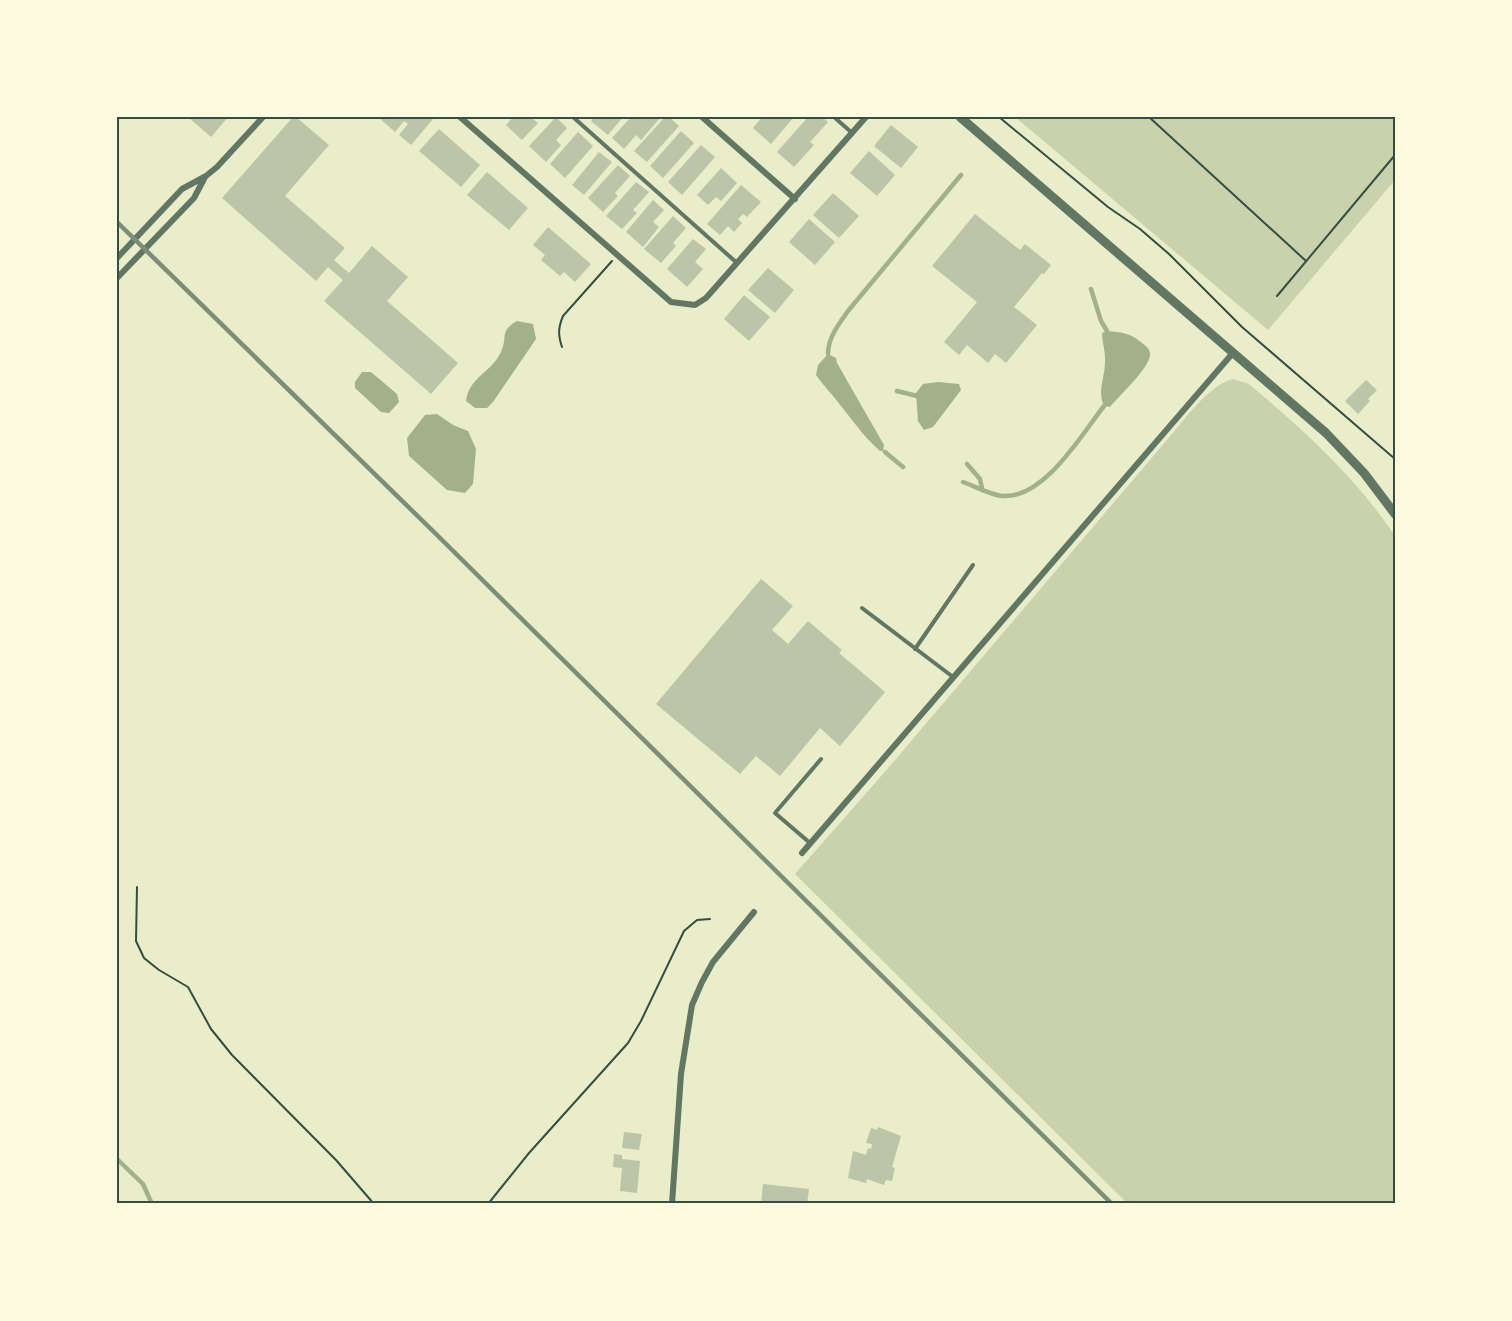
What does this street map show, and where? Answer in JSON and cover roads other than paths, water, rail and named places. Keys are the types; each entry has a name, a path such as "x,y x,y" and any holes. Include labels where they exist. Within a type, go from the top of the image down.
{"street":[{"path":"117,278 194,198 206,177 263,117"},
{"path":"460,117 671,302 694,305 706,298 866,117"},
{"path":"702,117 795,200"},
{"path":"960,117 1326,433 1364,473 1395,514"},
{"path":"117,258 182,189 206,177"},
{"path":"802,854 1232,354"},
{"path":"672,1204 681,1074 692,1005 713,962 754,912"}],"lane":[{"path":"573,117 738,263"},
{"path":"834,117 852,133"},
{"path":"915,649 974,565"},
{"path":"862,608 953,677"},
{"path":"810,843 775,813 821,759"}],"waterway":[{"path":"828,354 832,336 848,311 961,175"},
{"path":"1091,289 1101,321 1107,331"},
{"path":"897,391 917,396"},
{"path":"963,482 999,496 1018,494 1033,487 1061,463 1104,406"},
{"path":"885,452 903,467"},
{"path":"967,464 980,479 982,488"},
{"path":"117,1159 143,1184 152,1204"}],"railway":[{"path":"117,222 436,534 1112,1204"}]}
